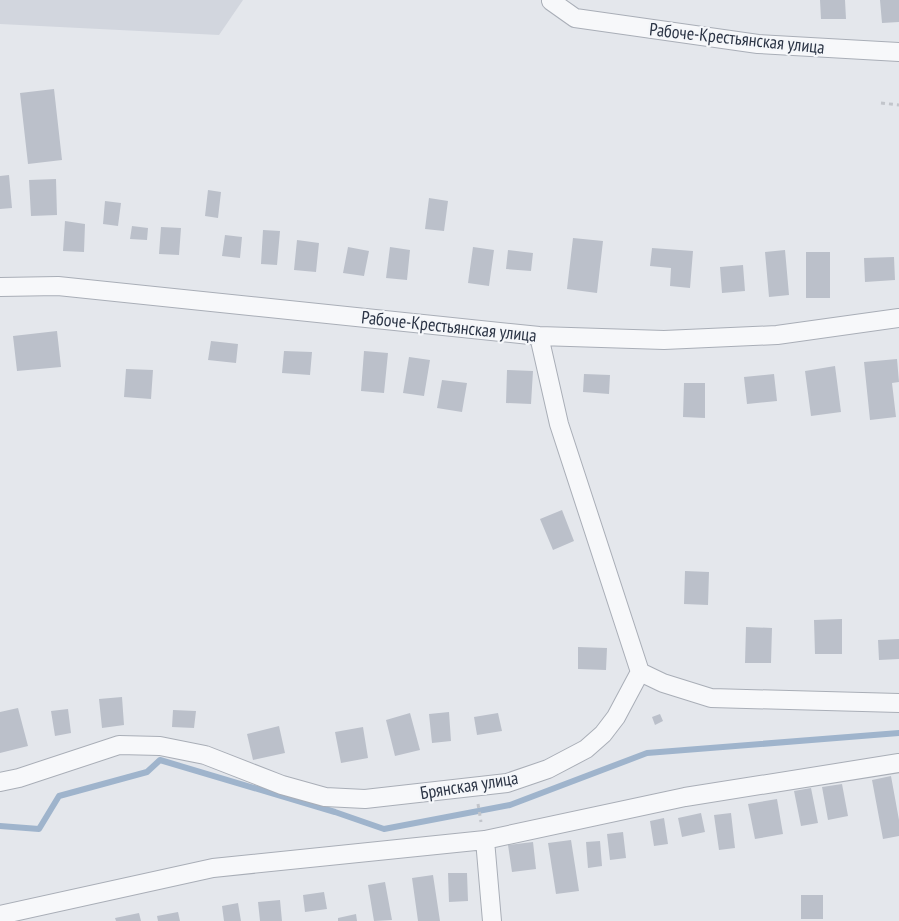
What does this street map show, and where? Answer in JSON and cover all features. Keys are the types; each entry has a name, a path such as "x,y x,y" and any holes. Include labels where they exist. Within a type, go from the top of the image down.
{"street":[{"name":"Рабоче-Крестьянская улица","path":"551,1 575,18 758,44 899,52"},
{"name":"Рабоче-Крестьянская улица","path":"0,287 58,286 539,336 664,340 777,335 899,318"},
{"path":"539,336 559,424 640,672 663,683 711,698 899,703"},
{"name":"Брянская улица","path":"0,782 19,778 118,745 160,746 205,755 282,785 325,797 365,799 508,783 548,769 586,749 603,734 616,717 640,672"},
{"path":"0,915 213,868 485,840 685,797 899,763"},
{"path":"485,840 492,921"}],"path":[{"path":"881,103 899,105"},
{"path":"478,799 480,819"}],"shaded area":[{"path":"0,0 243,0 219,35 0,24"}],"building":[{"path":"820,0 845,0 846,19 821,19"},
{"path":"880,0 899,0 899,22 882,23"},
{"path":"54,89 62,160 28,164 20,93"},
{"path":"9,175 12,208 0,209 0,176"},
{"path":"56,179 57,215 31,216 29,180"},
{"path":"208,190 221,192 218,218 205,216"},
{"path":"429,198 448,201 444,231 425,229"},
{"path":"105,201 121,203 118,226 103,224"},
{"path":"65,221 85,224 84,252 63,251"},
{"path":"132,226 148,228 147,240 130,239"},
{"path":"161,227 181,228 179,255 159,254"},
{"path":"263,230 280,231 277,265 261,264"},
{"path":"225,235 242,237 240,258 222,256"},
{"path":"573,238 603,241 597,293 567,289"},
{"path":"297,240 319,243 316,272 294,270"},
{"path":"348,247 369,251 364,276 343,273"},
{"path":"390,247 410,250 407,280 386,278"},
{"path":"473,247 494,250 489,286 468,283"},
{"path":"652,248 693,251 690,288 670,286 671,268 650,266"},
{"path":"508,250 533,253 531,271 506,269"},
{"path":"785,250 789,295 769,297 765,252"},
{"path":"806,252 830,252 830,298 806,298"},
{"path":"894,257 895,280 865,282 864,258"},
{"path":"743,265 745,291 722,293 720,267"},
{"path":"57,331 61,367 17,371 13,336"},
{"path":"211,341 238,344 236,363 208,360"},
{"path":"284,351 312,352 310,375 282,373"},
{"path":"364,351 388,353 384,393 361,391"},
{"path":"409,357 430,360 424,396 403,393"},
{"path":"897,359 899,382 892,383 896,417 870,420 864,362"},
{"path":"835,366 841,412 811,416 805,371"},
{"path":"126,369 153,370 151,399 124,397"},
{"path":"507,370 533,371 531,404 506,403"},
{"path":"584,374 610,375 609,394 583,392"},
{"path":"774,374 777,401 747,404 744,377"},
{"path":"442,380 467,383 462,412 437,408"},
{"path":"684,383 705,383 705,418 683,417"},
{"path":"562,510 574,541 553,550 540,519"},
{"path":"685,571 709,572 708,605 684,604"},
{"path":"842,619 842,654 815,654 814,620"},
{"path":"746,627 772,628 771,663 745,663"},
{"path":"899,639 899,659 879,660 878,640"},
{"path":"578,647 607,648 606,670 578,669"},
{"path":"122,697 124,725 102,728 99,699"},
{"path":"18,708 28,746 0,753 0,712"},
{"path":"68,709 71,733 55,736 51,711"},
{"path":"173,710 196,711 194,728 172,727"},
{"path":"449,712 451,741 432,743 429,714"},
{"path":"410,713 420,750 395,756 386,720"},
{"path":"498,713 502,731 477,735 474,717"},
{"path":"660,714 663,721 655,725 652,717"},
{"path":"279,726 285,753 253,760 247,734"},
{"path":"363,727 368,758 341,763 335,732"},
{"path":"891,776 899,820 899,836 883,839 872,780"},
{"path":"842,784 848,816 828,820 822,787"},
{"path":"811,788 818,823 801,826 794,791"},
{"path":"777,799 783,834 755,839 748,804"},
{"path":"701,813 705,832 682,837 678,818"},
{"path":"731,813 735,848 719,850 714,815"},
{"path":"664,818 668,844 654,846 650,821"},
{"path":"623,832 626,858 610,860 607,834"},
{"path":"571,840 579,891 556,894 548,843"},
{"path":"600,841 602,866 588,868 586,842"},
{"path":"533,842 536,869 512,872 508,845"},
{"path":"448,873 467,873 468,901 449,902"},
{"path":"433,875 440,921 418,921 412,878"},
{"path":"385,882 392,920 374,921 368,885"},
{"path":"324,892 327,909 305,912 303,895"},
{"path":"801,895 823,895 823,919 801,919"},
{"path":"280,900 282,921 260,921 258,902"},
{"path":"238,903 241,921 224,921 222,906"},
{"path":"178,912 180,921 158,921 157,916"},
{"path":"139,913 141,921 116,921 115,918"},
{"path":"356,914 357,921 338,921 338,918"}],"waterway":[{"path":"0,826 39,829 59,796 147,772 160,760 335,812 384,829 510,805 647,753 899,733"}]}
